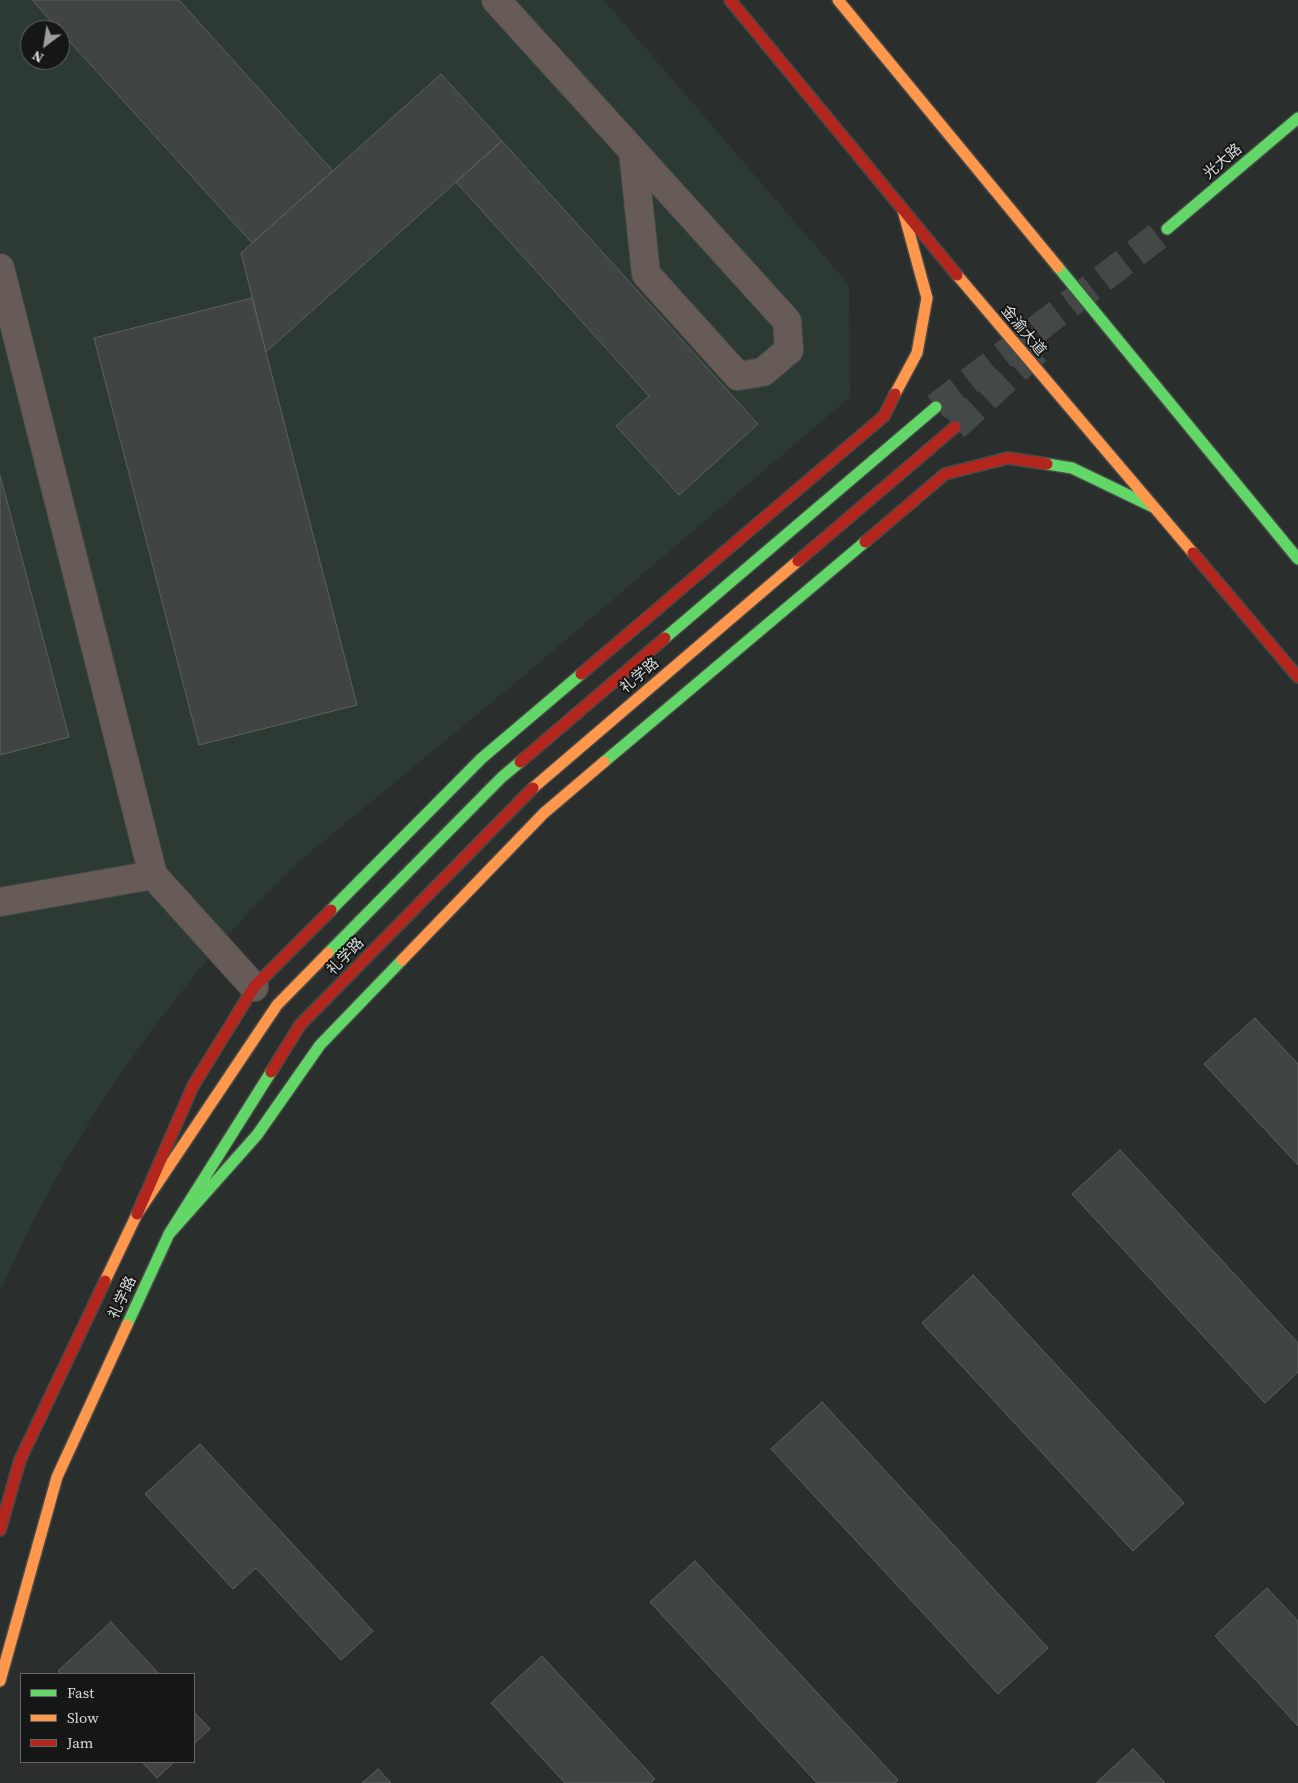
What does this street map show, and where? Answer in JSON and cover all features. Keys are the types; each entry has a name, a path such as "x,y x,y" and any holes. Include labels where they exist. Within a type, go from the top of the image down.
{"main road":[{"name":"金渝大道","path":"730,0 903,210 1298,676"},
{"path":"838,0 1298,559"},
{"name":"光大路","path":"1166,229 1298,118"},
{"path":"137,1214 193,1086 254,987 482,758 884,416 917,353 928,298 903,210"},
{"name":"礼学路","path":"0,1530 20,1460 137,1214 277,1005 488,791 936,406"},
{"name":"礼学路","path":"0,1681 57,1477 169,1234 300,1025 522,797 955,427"},
{"path":"169,1234 258,1135 320,1045 544,813 945,474 1008,458 1072,468 1153,507"}],"street":[{"path":"496,0 633,151 787,321 789,350 763,372 738,376 646,274 633,151"},
{"path":"0,268 153,875 254,987"},
{"path":"0,902 153,875"}],"shaded area":[{"path":"0,0 604,0 849,285 850,397 533,668 301,860 247,914 197,972 150,1032 106,1095 66,1160 30,1227 0,1291"}],"building":[{"path":"32,0 179,0 333,171 252,243 70,42 70,20 50,20"},
{"path":"441,74 502,141 266,352 241,253"},
{"path":"502,141 758,424 679,495 616,426 649,396 456,182"},
{"path":"252,298 357,705 199,745 94,338"},
{"path":"0,475 69,737 0,755"},
{"path":"1255,1018 1298,1064 1298,1165 1204,1064"},
{"path":"1120,1150 1298,1343 1298,1372 1265,1403 1072,1194"},
{"path":"973,1275 1184,1503 1133,1551 922,1323"},
{"path":"822,1402 1048,1648 998,1694 771,1449"},
{"path":"200,1444 373,1631 341,1660 256,1568 233,1589 145,1494"},
{"path":"695,1561 898,1780 895,1783 817,1783 650,1602"},
{"path":"1267,1588 1298,1621 1298,1726 1215,1636"},
{"path":"111,1622 158,1673 60,1673 58,1671"},
{"path":"542,1656 655,1779 650,1783 565,1783 491,1703"},
{"path":"195,1713 210,1729 195,1743"},
{"path":"1133,1749 1165,1783 1096,1783"},
{"path":"143,1763 173,1763 157,1778"},
{"path":"378,1769 391,1783 362,1783"}],"tunnel":[{"path":"936,407 1167,229"},
{"path":"955,427 1045,343"}],"traffic: fast":[{"path":"1167,229 1298,118"},
{"path":"1058,267 1298,559"},
{"path":"665,638 936,407"},
{"path":"1047,464 1072,468 1153,507"},
{"path":"604,762 865,542"},
{"path":"331,910 482,758 581,674"},
{"path":"328,953 502,777 520,762"},
{"path":"169,1234 257,1135 320,1045 402,960"},
{"path":"127,1325 169,1234 271,1072"}],"traffic: slow":[{"path":"838,0 1058,267"},
{"path":"895,394 917,353 927,298 903,210"},
{"path":"957,275 1193,553"},
{"path":"533,788 798,561"},
{"path":"402,960 544,813 604,762"},
{"path":"105,1281 137,1214 277,1005 328,953"},
{"path":"0,1681 57,1477 127,1325"}],"traffic: jam":[{"path":"730,0 957,275"},
{"path":"581,674 884,416 895,394"},
{"path":"798,561 955,427"},
{"path":"865,542 945,474 1008,458 1047,464"},
{"path":"1193,553 1298,677"},
{"path":"520,762 665,638"},
{"path":"271,1072 300,1025 533,788"},
{"path":"137,1214 193,1086 254,987 331,910"},
{"path":"0,1530 20,1460 105,1281"}]}
